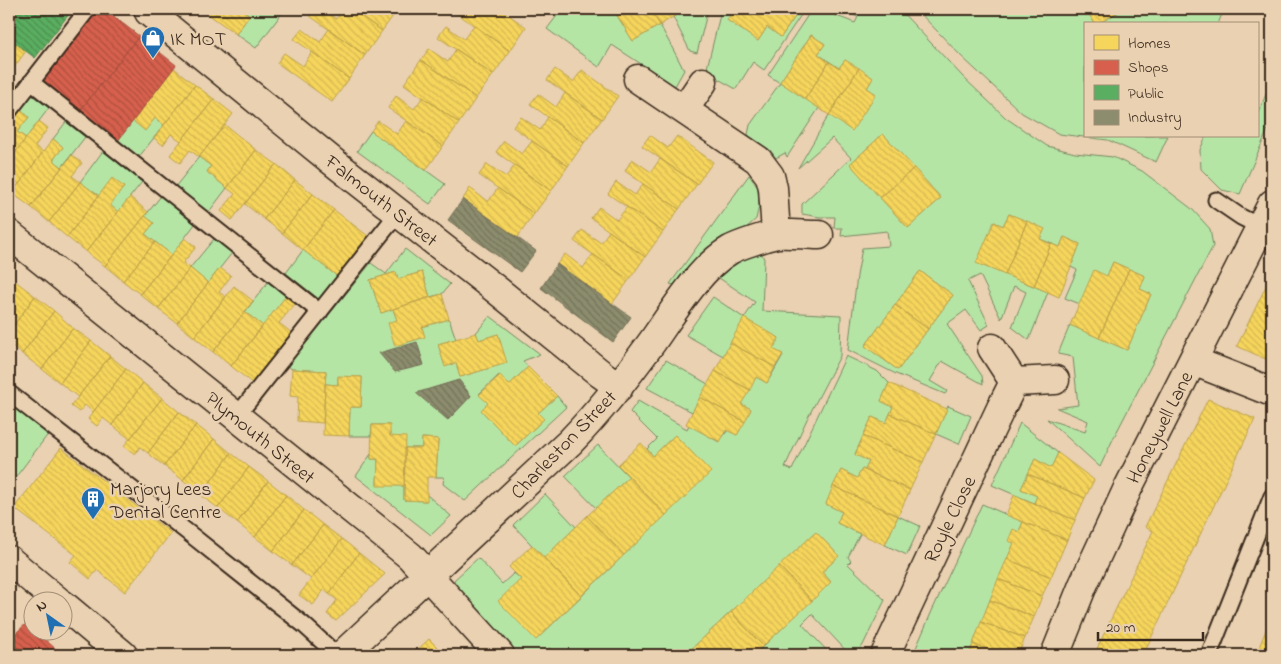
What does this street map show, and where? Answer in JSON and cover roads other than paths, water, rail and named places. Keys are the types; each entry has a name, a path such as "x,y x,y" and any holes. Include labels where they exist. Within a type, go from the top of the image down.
{"main road":[{"name":"Falmouth Street","path":"148,9 156,18 332,161 619,387"},
{"path":"638,79 758,160 770,176 776,234"},
{"path":"684,110 703,82"},
{"name":"Honeywell Lane","path":"1055,655 1083,585 1120,506 1267,216"},
{"name":"Plymouth Street","path":"9,234 410,556 500,655"},
{"name":"Charleston Street","path":"342,655 570,442 595,416 619,387 696,281 715,260 730,250 776,234 818,235"},
{"path":"992,348 1014,382 1055,380"},
{"path":"1192,361 1272,392"},
{"name":"Royle Close","path":"884,655 1014,382"},
{"path":"13,571 44,592"},
{"path":"72,612 124,655"}],"lane":[{"path":"9,110 88,9"},
{"path":"31,82 320,312"},
{"path":"1216,200 1241,217 1267,216"},
{"path":"236,417 398,213"},
{"path":"9,393 304,625 327,646 333,655"},
{"path":"1209,655 1272,496"}],"place":[{"name":"IK MOT","path":"153,59"},
{"name":"Marjory Lees Dental Centre","path":"93,520"}]}
